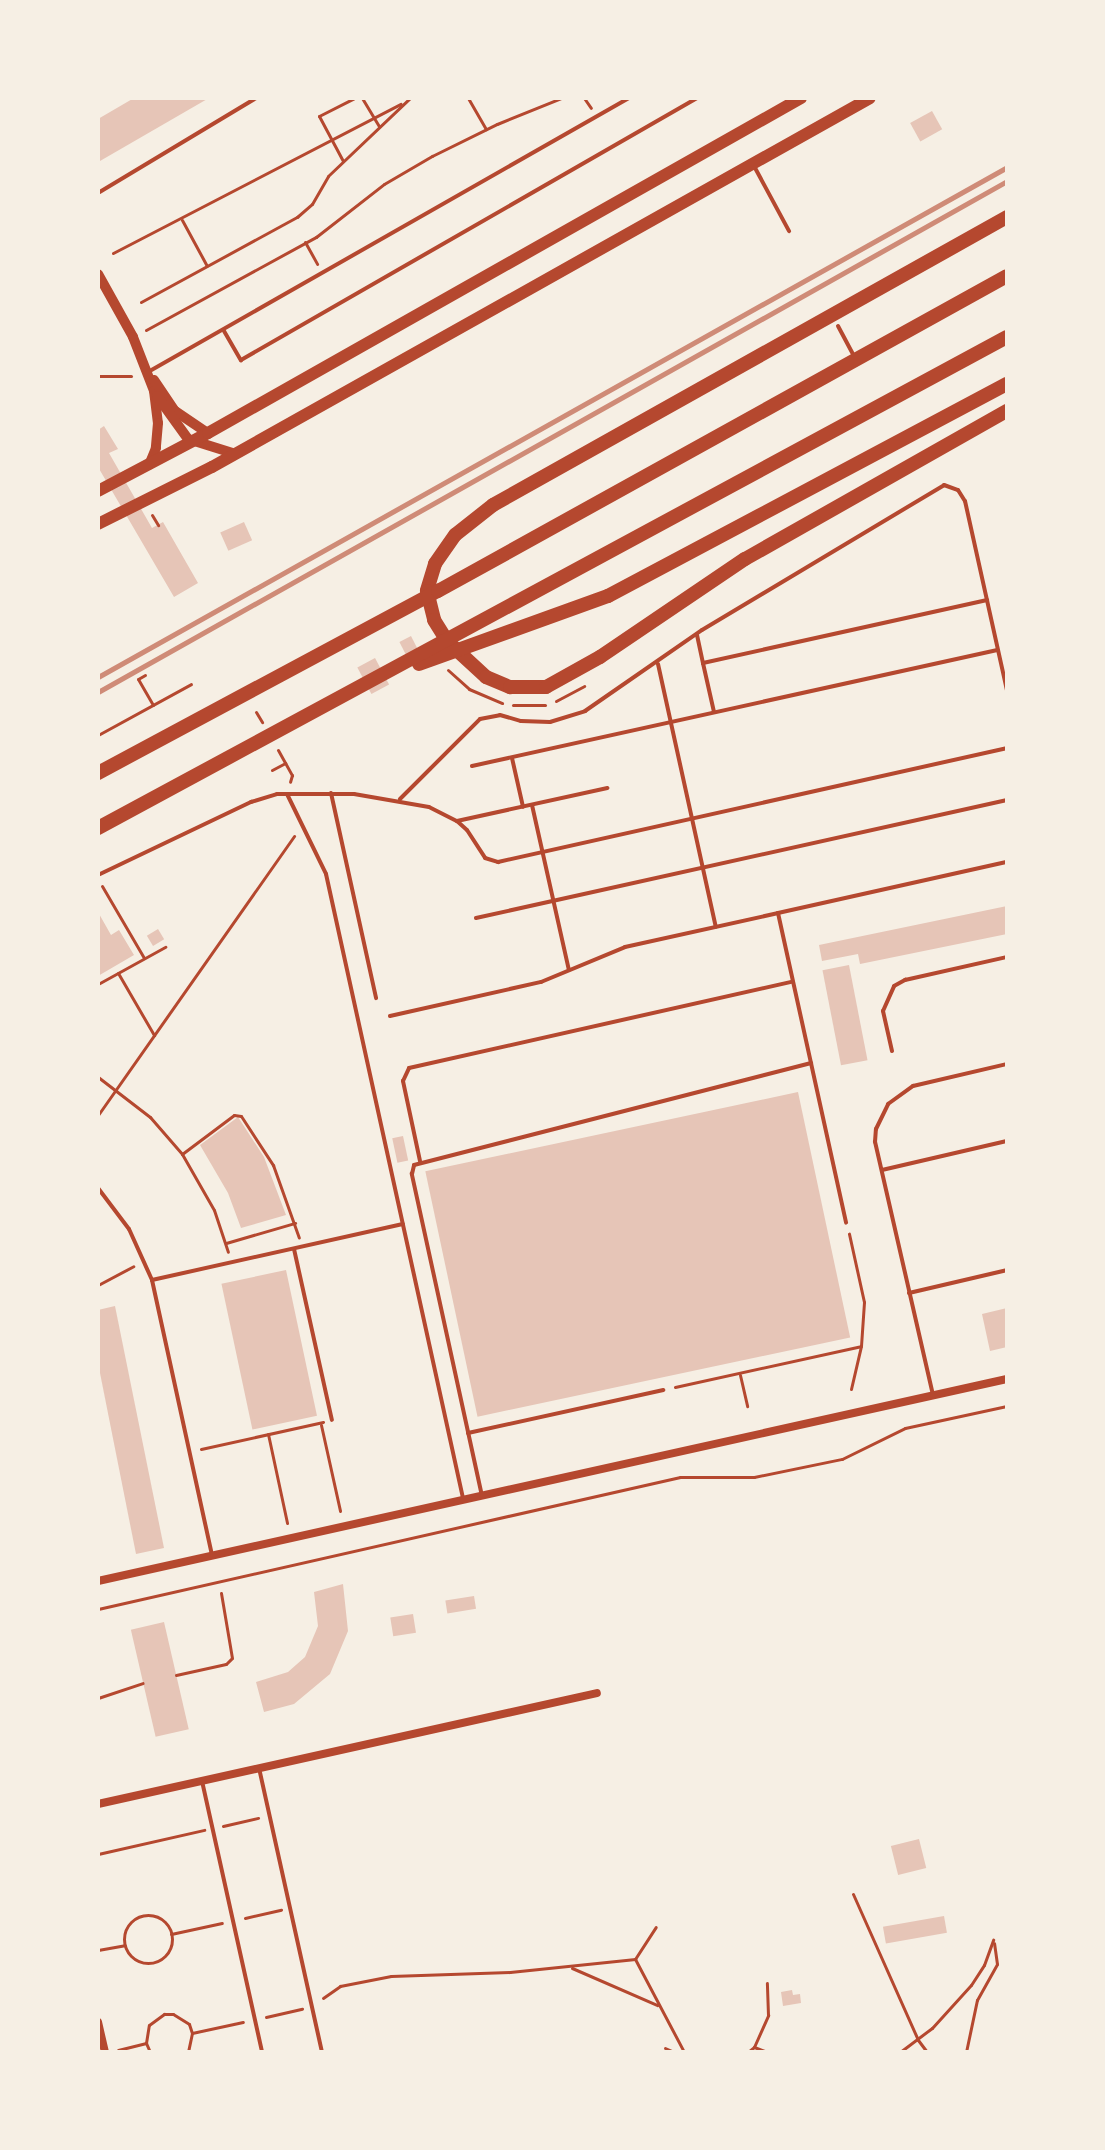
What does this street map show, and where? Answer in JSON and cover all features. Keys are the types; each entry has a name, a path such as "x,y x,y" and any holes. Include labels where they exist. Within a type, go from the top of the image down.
{"main road":[{"path":"98,491 208,433 801,98"},
{"path":"98,524 236,454 870,98"},
{"path":"1007,217 493,505 455,535 435,564 427,591 434,620 455,649 486,677 510,687 546,687 587,665 745,559 1007,411"},
{"path":"98,773 452,583 1007,276"},
{"path":"98,828 1007,337"},
{"path":"359,688 608,596 1007,384"}],"street":[{"path":"98,274 133,337 154,391 158,423 156,448 149,465"},
{"path":"148,372 175,411 208,433"},
{"path":"154,391 181,433 193,441 236,454"},
{"path":"98,1581 1007,1379"},
{"path":"98,1804 597,1693"},
{"path":"98,2022 106,2052"}],"lane":[{"path":"98,193 256,98"},
{"path":"148,372 629,98"},
{"path":"224,331 241,360 697,98"},
{"path":"753,164 789,231"},
{"path":"838,326 859,367"},
{"path":"399,800 480,719 500,715 538,722 568,718 585,711 697,633 944,485 958,490 965,501 1007,690"},
{"path":"703,663 987,600"},
{"path":"697,633 714,712"},
{"path":"472,766 998,649"},
{"path":"658,663 716,927"},
{"path":"98,877 260,798 287,794 331,793 399,800 429,807 457,821 490,861 543,852 1007,748"},
{"path":"512,757 523,807"},
{"path":"457,821 607,788"},
{"path":"331,793 376,998"},
{"path":"287,794 326,874 463,1498"},
{"path":"476,918 1007,800"},
{"path":"532,805 569,970"},
{"path":"390,1016 541,982 625,947 1007,862"},
{"path":"778,913 846,1223"},
{"path":"892,1051 883,1011 894,986 905,980 1007,957"},
{"path":"482,1496 412,1174 420,1161 403,1081 409,1068 793,981"},
{"path":"420,1161 811,1063"},
{"path":"933,1395 882,1170 876,1129 881,1114 900,1093 913,1086 1007,1064"},
{"path":"882,1170 1007,1141"},
{"path":"98,1188 129,1229 152,1280 213,1556"},
{"path":"152,1280 403,1224"},
{"path":"294,1249 332,1420"},
{"path":"909,1293 1007,1270"},
{"path":"468,1433 663,1390"},
{"path":"259,1768 322,2052"},
{"path":"202,1781 262,2052"}],"path":[{"path":"343,161 319,116 354,98"},
{"path":"362,98 379,127"},
{"path":"468,98 486,129"},
{"path":"133,337 305,242 384,184 486,129 561,98"},
{"path":"113,253 408,100"},
{"path":"141,302 297,217 312,204 328,176 408,100"},
{"path":"181,219 207,266"},
{"path":"305,242 323,274"},
{"path":"98,376 135,376"},
{"path":"152,515 158,525"},
{"path":"145,675 138,679 153,705"},
{"path":"98,735 191,684"},
{"path":"256,712 263,724"},
{"path":"278,750 292,775 287,794"},
{"path":"272,770 285,763"},
{"path":"98,1115 302,824"},
{"path":"98,877 144,958"},
{"path":"98,984 165,947"},
{"path":"117,973 154,1035"},
{"path":"98,1077 150,1117 182,1154 204,1191 231,1263"},
{"path":"182,1154 234,1115 241,1116 273,1165 301,1247"},
{"path":"226,1243 295,1223"},
{"path":"846,1223 864,1302 861,1346 851,1389"},
{"path":"98,1285 144,1259"},
{"path":"663,1390 861,1346"},
{"path":"739,1373 747,1406"},
{"path":"98,1609 680,1477 754,1477 842,1459 905,1428 1007,1406"},
{"path":"190,1451 332,1420"},
{"path":"320,1422 340,1511"},
{"path":"268,1434 287,1523"},
{"path":"176,1675 226,1664 232,1658 221,1593"},
{"path":"98,1698 143,1683"},
{"path":"98,1854 270,1816"},
{"path":"853,1894 918,2040 927,2052"},
{"path":"143,1915 161,1919 171,1934 168,1952 153,1962 135,1959 125,1945 127,1926 143,1915"},
{"path":"312,2006 340,1986 374,1978 569,1967 635,1959 656,1927"},
{"path":"900,2052 918,2040 971,1985 984,1965 993,1940 997,1964 977,2000 966,2052"},
{"path":"98,1950 125,1945"},
{"path":"635,1959 684,2052"},
{"path":"569,1967 660,2006"},
{"path":"748,2052 754,2047 768,2015 767,1983"},
{"path":"150,2052 145,2034 155,2018 173,2014 189,2024 192,2033 188,2052"},
{"path":"106,2052 146,2043"},
{"path":"754,2047 767,2052"},
{"path":"665,2048 674,2052"}],"building":[{"path":"134,98 209,98 100,161 98,119"},
{"path":"932,111 942,129 920,141 910,123"},
{"path":"104,426 118,449 109,453 152,528 163,522 198,583 174,597 98,467 98,430"},
{"path":"244,522 252,540 228,551 220,533"},
{"path":"411,636 418,650 407,656 399,642"},
{"path":"375,658 389,684 371,694 357,667"},
{"path":"1007,906 1007,934 860,964 858,954 822,961 819,945"},
{"path":"98,912 111,935 119,930 134,955 98,976"},
{"path":"158,929 164,939 153,946 147,936"},
{"path":"849,965 868,1060 841,1065 822,970"},
{"path":"798,1092 850,1338 478,1417 425,1171"},
{"path":"238,1117 264,1157 286,1215 241,1228 228,1193 200,1145"},
{"path":"403,1136 408,1160 397,1163 392,1138"},
{"path":"286,1270 317,1416 252,1429 221,1284"},
{"path":"115,1306 164,1548 136,1554 98,1363 98,1310"},
{"path":"1007,1308 1007,1347 990,1351 982,1314"},
{"path":"343,1584 348,1631 330,1674 294,1704 264,1712 256,1682 288,1672 305,1657 318,1626 314,1592"},
{"path":"474,1596 476,1609 447,1613 445,1601"},
{"path":"413,1614 416,1633 393,1636 390,1618"},
{"path":"164,1622 189,1729 156,1737 131,1630"},
{"path":"919,1839 926,1868 898,1875 891,1846"},
{"path":"944,1916 947,1933 886,1944 883,1927"},
{"path":"792,1990 793,1995 800,1994 801,2003 783,2006 781,1992"}],"railway":[{"path":"98,677 1007,167"},
{"path":"98,692 1007,181"}]}
